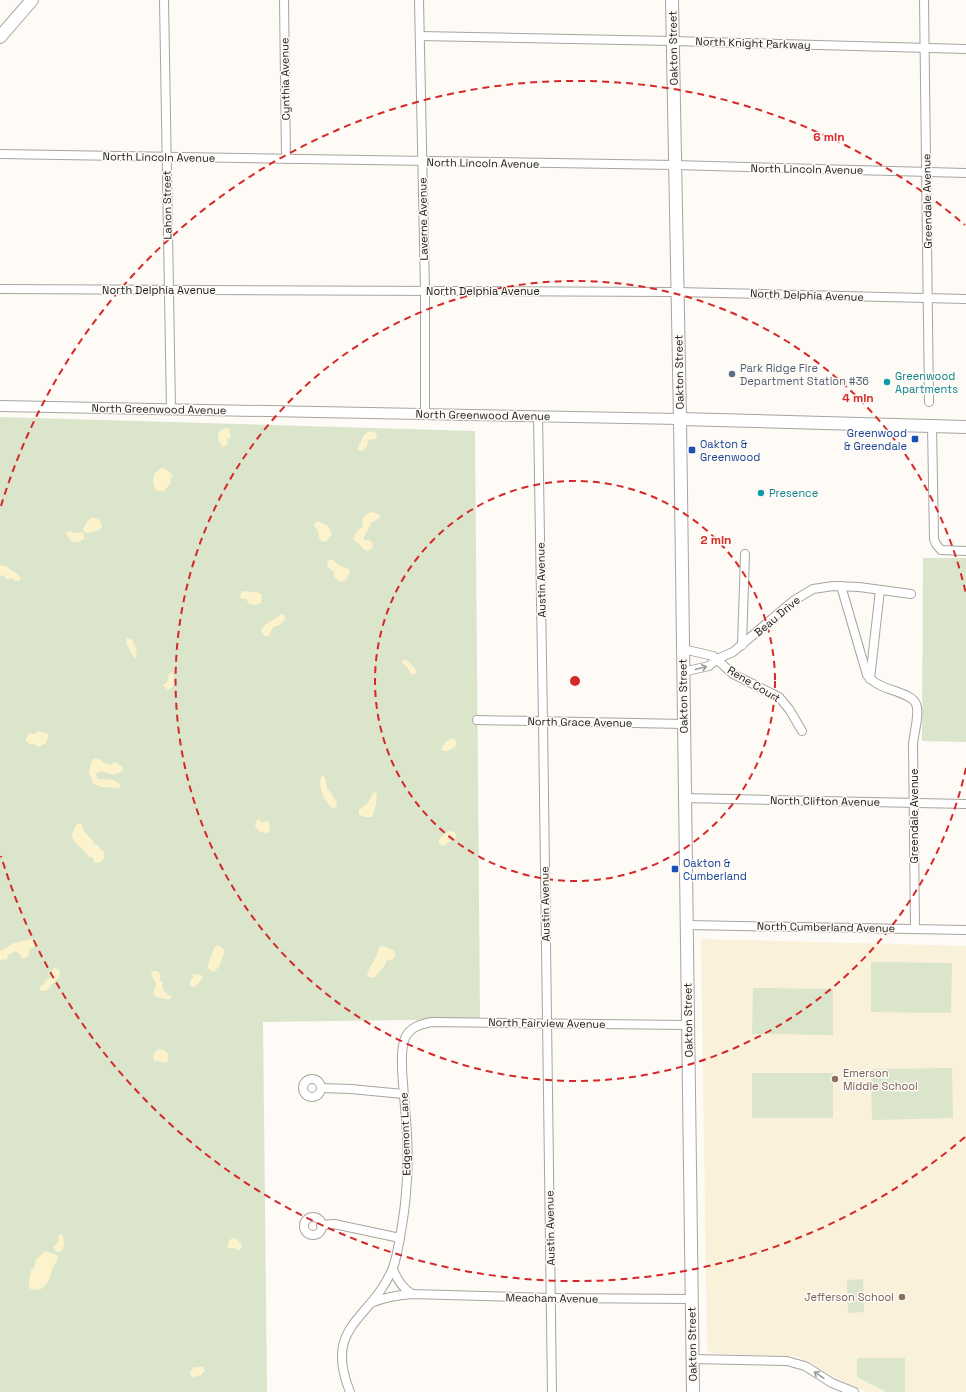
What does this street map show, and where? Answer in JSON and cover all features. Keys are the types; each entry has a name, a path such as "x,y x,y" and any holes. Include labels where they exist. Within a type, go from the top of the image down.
{"main road":[{"path":"1,33 32,0"},
{"name":"Oakton Street","path":"672,0 680,419 693,1392"},
{"name":"North Greenwood Avenue","path":"680,419 966,427"}],"street":[{"name":"Lahon Street","path":"164,0 171,410"},
{"name":"Cynthia Avenue","path":"284,0 286,159"},
{"name":"Laverne Avenue","path":"419,0 425,291 425,414"},
{"name":"Greendale Avenue","path":"924,0 929,298 929,402"},
{"name":"North Knight Parkway","path":"420,36 673,40 966,49"},
{"name":"North Lincoln Avenue","path":"0,154 676,165 966,173"},
{"name":"North Delphia Avenue","path":"0,289 677,292 966,299"},
{"name":"North Greenwood Avenue","path":"0,406 680,419"},
{"name":"Austin Avenue","path":"538,416 552,1392"},
{"path":"932,426 934,539 941,550 966,551"},
{"path":"742,645 745,554"},
{"path":"841,586 864,668 870,679"},
{"name":"Beau Drive","path":"683,672 709,666 717,659 733,652 793,601 813,589 841,586 911,594"},
{"path":"870,679 880,590"},
{"path":"683,649 713,656 717,659"},
{"name":"Rene Court","path":"717,659 733,674 779,697 789,709 802,731"},
{"name":"Greendale Avenue","path":"870,679 877,685 912,698 916,703 917,714 913,744 914,928"},
{"name":"North Grace Avenue","path":"477,720 684,724"},
{"name":"North Clifton Avenue","path":"684,798 966,804"},
{"name":"North Cumberland Avenue","path":"687,925 966,930"},
{"name":"North Fairview Avenue","path":"409,1032 416,1026 432,1022 687,1025"},
{"name":"Edgemont Lane","path":"350,1392 342,1366 342,1344 346,1333 382,1288 393,1269 400,1238 405,1207 407,1176 407,1134 403,1094 402,1052 403,1044 409,1032"},
{"path":"321,1088 403,1094"},
{"path":"321,1225 334,1224 400,1238"},
{"path":"393,1269 399,1283 404,1289 412,1294"},
{"name":"Meacham Avenue","path":"370,1303 391,1296 412,1294 551,1298 692,1299"},
{"path":"692,1359 787,1361 805,1366 832,1383 854,1392"}],"shaded area":[{"name":"Emerson Middle School","path":"701,939 966,946 966,1392 866,1392 838,1379 800,1357 718,1354 707,1350"}],"green space":[{"path":"0,417 475,431 480,1019 263,1022 267,1392 0,1392"},
{"path":"923,558 966,558 966,742 922,741"},
{"path":"871,962 952,963 951,1013 871,1012"},
{"path":"753,988 833,989 833,1035 752,1034"},
{"path":"952,1068 953,1118 872,1120 871,1069"},
{"path":"752,1073 833,1073 833,1118 752,1118"},
{"path":"863,1279 864,1312 848,1313 847,1280"},
{"path":"857,1358 905,1358 905,1392 887,1392 857,1377"}],"sand":[{"path":"225,428 230,429 229,432 231,435 230,438 227,438 228,444 223,447 218,438 218,434"},
{"path":"374,431 377,435 376,439 368,440 367,446 364,450 360,451 357,449 364,435 368,432"},
{"path":"162,468 169,471 173,477 170,479 171,483 164,491 158,491 155,489 153,482 156,472"},
{"path":"371,512 379,514 380,517 372,522 364,537 364,540 369,540 372,542 373,547 366,551 353,539 357,531 363,526 362,521 365,515"},
{"path":"92,517 100,520 102,527 94,532 85,533 83,530 84,527"},
{"path":"317,521 328,526 332,534 327,541 322,542 319,538 318,531 314,526"},
{"path":"70,531 75,533 81,532 84,535 84,539 78,542 72,542 66,534"},
{"path":"331,559 342,567 349,569 350,572 346,580 341,582 335,578 334,572 327,565 327,561"},
{"path":"0,565 5,566 19,575 21,580 17,581 11,578 7,580 3,575 0,576"},
{"path":"245,591 260,593 262,596 261,603 256,605 249,604 247,599 240,598 241,592"},
{"path":"283,614 286,619 279,625 273,627 269,636 264,636 261,630 263,627"},
{"path":"127,638 132,639 137,651 135,651 137,656 136,658 134,658 126,643"},
{"path":"404,659 412,664 417,673 412,675 402,663"},
{"path":"172,672 174,677 173,682 176,684 168,690 163,685 167,682 169,674"},
{"path":"38,731 49,734 46,743 39,747 29,744 25,740 27,735 31,733 34,734"},
{"path":"451,738 455,739 457,744 447,751 443,751 442,748 445,742"},
{"path":"96,758 109,765 115,762 122,766 123,768 121,772 112,774 101,772 97,773 96,775 98,779 113,780 119,783 119,788 101,787 93,783 89,772 92,760"},
{"path":"323,776 325,778 327,788 337,802 336,807 333,809 327,803 321,790 320,781 321,777"},
{"path":"374,792 377,794 376,805 372,817 359,815 359,810 367,804"},
{"path":"257,820 260,820 262,823 265,821 269,822 269,832 266,834 259,831 255,826"},
{"path":"79,823 82,825 84,831 94,844 98,845 104,852 104,858 101,862 95,863 92,857 89,857 74,841 72,834 76,825"},
{"path":"449,831 455,832 456,837 443,846 439,844 439,839"},
{"path":"31,939 35,945 33,948 29,949 29,955 26,958 22,958 20,954 15,951 8,955 7,960 3,959 0,961 0,951 14,943"},
{"path":"215,946 220,946 225,952 218,968 214,972 207,967"},
{"path":"384,946 394,950 396,955 393,959 386,961 385,965 375,977 370,978 367,975 368,971 377,955 379,947"},
{"path":"55,968 60,971 59,977 48,990 41,991 41,986 45,981 52,977 52,970"},
{"path":"153,971 157,971 159,973 160,980 163,983 163,989 171,996 171,999 154,995 156,984 151,973"},
{"path":"192,975 201,975 203,977 194,987 190,985 190,981 193,978"},
{"path":"162,1048 168,1054 168,1061 166,1063 158,1061 155,1062 153,1058 154,1053 159,1049 162,1050"},
{"path":"59,1234 62,1235 64,1245 63,1249 59,1252 53,1247 58,1242"},
{"path":"232,1238 236,1239 242,1245 240,1250 228,1248 228,1242"},
{"path":"47,1251 52,1254 56,1254 58,1258 47,1284 39,1290 30,1289 29,1281 31,1270 35,1267 35,1261"},
{"path":"194,1367 203,1367 205,1371 201,1375 193,1377 191,1376 190,1372"}],"place":[{"name":"Park Ridge Fire Department Station #36","path":"732,374"},
{"name":"Greenwood Apartments","path":"887,382"},
{"name":"Greenwood & Greendale","path":"915,439"},
{"name":"Oakton & Greenwood","path":"692,450"},
{"name":"Presence","path":"761,493"},
{"name":"Oakton & Cumberland","path":"675,869"},
{"name":"Emerson Middle School","path":"835,1079"},
{"name":"Jefferson School","path":"902,1297"}]}
